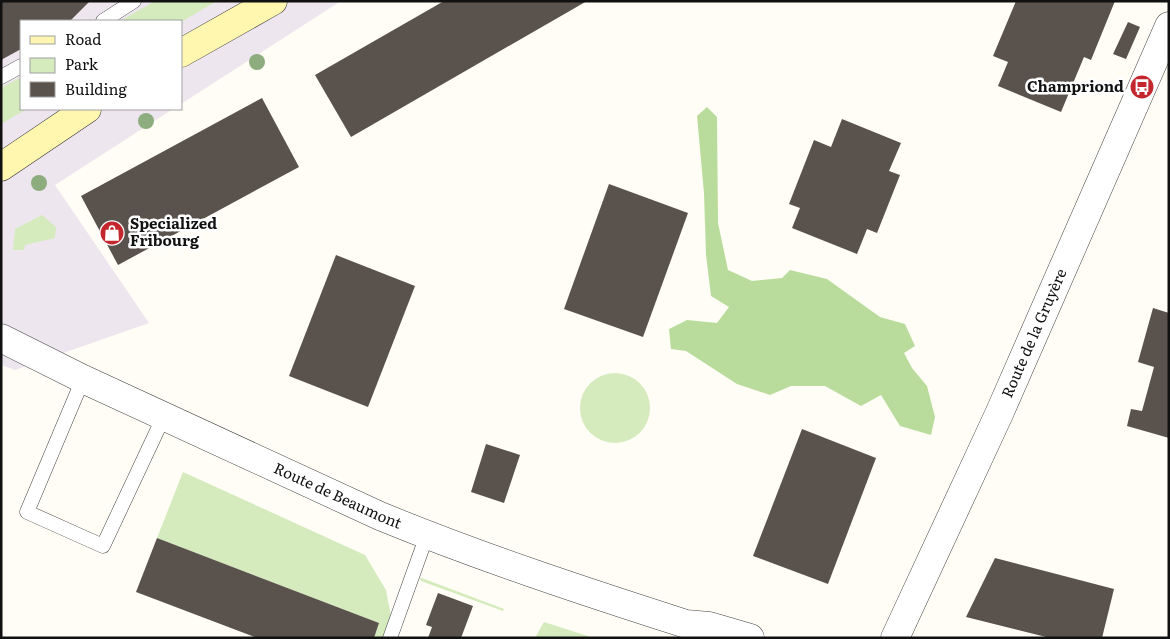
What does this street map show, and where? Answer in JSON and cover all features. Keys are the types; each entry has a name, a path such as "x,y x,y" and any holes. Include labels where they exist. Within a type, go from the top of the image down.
{"main road":[{"path":"182,52 273,1"},
{"path":"1,167 85,110"}],"street":[{"name":"Route de la Gruyère","path":"895,638 1002,405 1169,26"},
{"name":"Route de Beaumont","path":"1,338 83,379 380,516 427,535 695,631 709,626 750,638"}],"lane":[{"path":"105,20 134,1"},
{"path":"1,77 20,67"},
{"path":"83,379 27,512 103,546 164,416"},
{"path":"390,638 427,535"}],"shaded area":[{"path":"1,1 341,1 182,103 182,20 20,20 20,110 171,110 55,185 149,323 15,370 1,365"}],"green space":[{"path":"155,1 217,1 182,21 122,20"},
{"path":"20,78 20,110 25,110 1,124 1,88"},
{"path":"707,107 717,117 718,223 728,270 752,281 782,278 790,270 827,279 880,317 905,324 915,346 904,353 912,368 927,386 935,417 931,435 900,426 881,395 861,406 825,386 791,386 770,395 737,384 686,351 671,349 669,329 687,320 717,323 729,307 711,296 706,255 704,193 697,116"},
{"path":"42,215 56,227 55,238 25,245 24,250 13,250 15,229"},
{"path":"615,373 628,376 640,383 647,395 650,408 647,421 640,433 628,440 615,443 602,440 590,433 583,421 580,408 583,395 590,383 602,376"},
{"path":"183,472 365,555 386,590 391,616 382,638 374,638 379,623 157,538"},
{"path":"419,577 504,609 503,611 421,581"},
{"path":"544,622 594,638 535,638"}],"building":[{"path":"1,1 90,1 71,20 20,20 20,50 1,60"},
{"path":"444,1 587,1 351,137 315,75"},
{"path":"1016,1 1115,1 1091,60 1084,57 1061,112 998,86 1008,62 993,56"},
{"path":"1128,22 1140,27 1126,59 1113,54"},
{"path":"262,98 299,167 118,265 81,196"},
{"path":"842,119 901,143 889,171 900,175 877,233 867,229 857,254 792,228 800,208 789,204 814,140 831,147"},
{"path":"609,184 688,213 643,337 564,309"},
{"path":"336,255 415,286 368,407 289,376"},
{"path":"1153,308 1169,313 1169,438 1127,426 1131,409 1142,411 1154,367 1138,362"},
{"path":"802,429 876,458 828,584 753,556"},
{"path":"486,444 520,455 504,503 471,492"},
{"path":"157,538 379,623 374,638 257,638 136,592"},
{"path":"995,558 1114,589 1102,638 1050,638 966,617"},
{"path":"438,593 473,606 461,638 428,638 432,627 426,625"}],"place":[{"name":"Champriond","path":"1142,87"},
{"name":"Specialized Fribourg","path":"112,233"}]}
